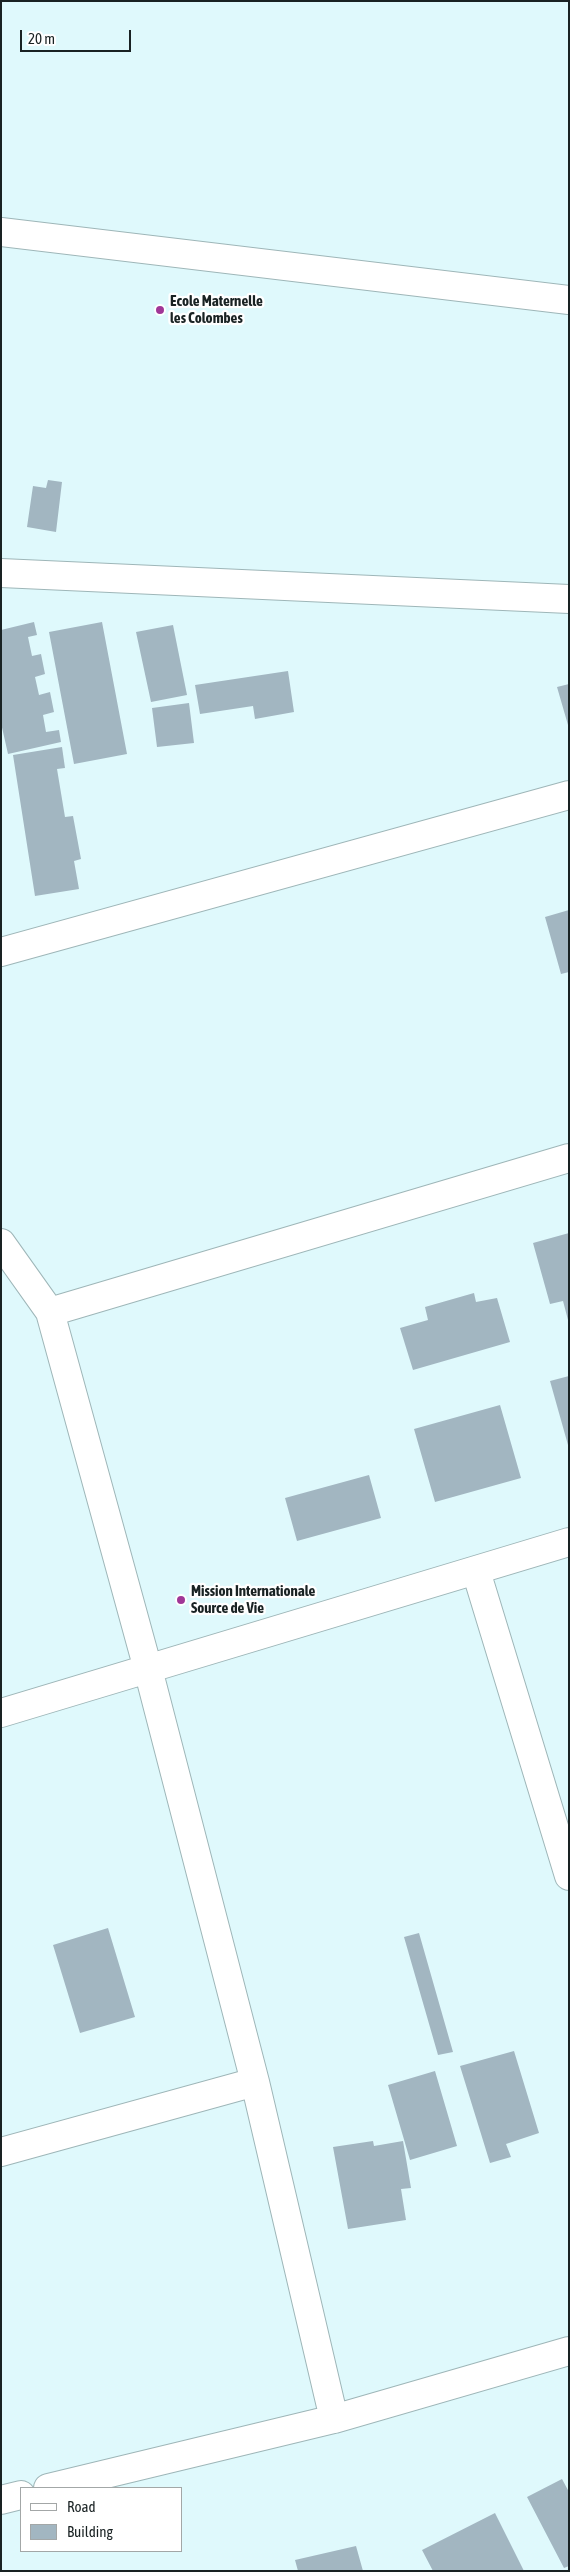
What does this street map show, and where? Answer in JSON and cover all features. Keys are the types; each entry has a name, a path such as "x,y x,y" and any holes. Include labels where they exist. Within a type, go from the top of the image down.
{"street":[{"path":"1,232 569,300"},
{"path":"1,573 569,599"},
{"path":"1,952 569,795"},
{"path":"50,1312 569,1158"},
{"path":"1,1243 50,1312 148,1669 255,2082 334,2419"},
{"path":"1,1713 569,1542"},
{"path":"476,1571 569,1876"},
{"path":"1,2152 255,2082"},
{"path":"52,2487 334,2419 569,2351"},
{"path":"1,2500 20,2495"}],"building":[{"path":"48,480 62,482 56,532 27,527 33,486 46,488"},
{"path":"34,622 37,635 28,637 32,656 41,654 45,674 35,677 39,695 50,692 54,712 43,715 46,732 59,730 61,742 8,754 1,723 1,630"},
{"path":"102,622 127,754 74,764 49,632"},
{"path":"173,625 187,695 151,702 136,632"},
{"path":"288,671 294,712 255,719 253,706 200,714 195,685"},
{"path":"569,684 569,725 568,725 557,687"},
{"path":"189,703 194,743 157,747 152,708"},
{"path":"62,747 65,768 57,769 65,817 73,816 81,859 74,861 79,889 35,896 13,755"},
{"path":"569,910 569,972 561,974 545,917"},
{"path":"569,1233 568,1320 563,1301 550,1304 533,1243"},
{"path":"474,1293 476,1302 497,1298 510,1342 413,1370 400,1328 428,1320 425,1307"},
{"path":"569,1376 569,1445 568,1445 550,1381"},
{"path":"500,1405 521,1478 435,1502 414,1429"},
{"path":"369,1475 381,1518 297,1541 285,1498"},
{"path":"108,1928 135,2017 80,2033 53,1945"},
{"path":"419,1933 453,2052 438,2055 404,1937"},
{"path":"514,2051 539,2133 506,2144 511,2157 490,2163 460,2066"},
{"path":"435,2071 457,2146 410,2160 388,2085"},
{"path":"373,2141 374,2146 403,2141 411,2188 401,2189 406,2220 348,2229 333,2147"},
{"path":"562,2479 569,2492 569,2566 564,2568 527,2497"},
{"path":"495,2513 524,2571 433,2571 422,2550"},
{"path":"356,2546 363,2571 298,2571 295,2560"}],"place":[{"name":"Ecole Maternelle les Colombes","path":"160,310"},
{"name":"Mission Internationale Source de Vie","path":"181,1600"}]}
